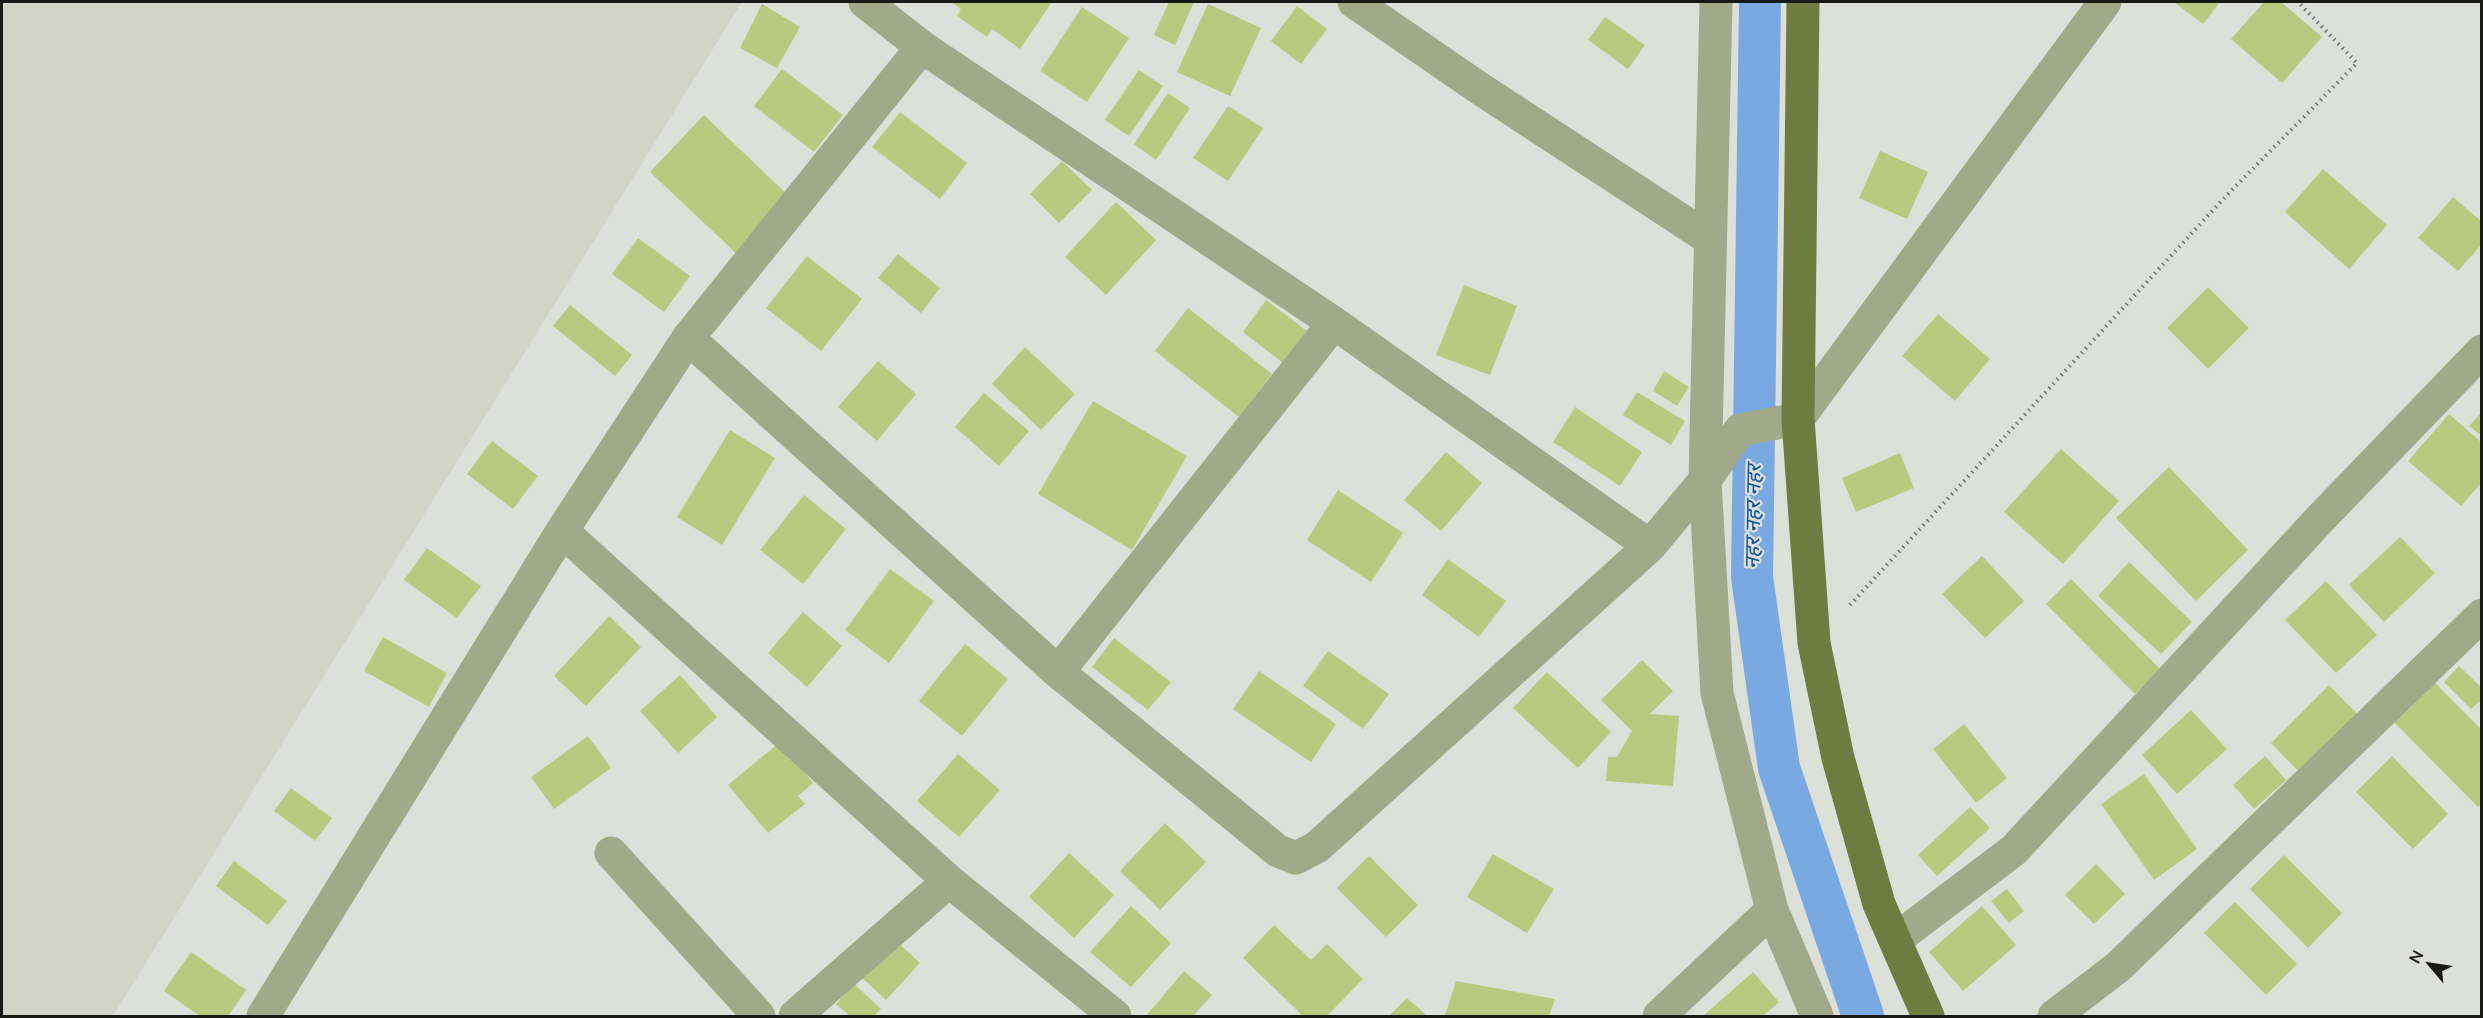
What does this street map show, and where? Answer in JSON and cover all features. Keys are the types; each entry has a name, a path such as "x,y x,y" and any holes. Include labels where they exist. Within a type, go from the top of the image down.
{"main road":[{"path":"1803,2 1798,419 1814,643 1838,758 1879,904 1928,1017"}],"street":[{"path":"865,2 922,47 1334,323 1650,546"},
{"path":"1354,2 1479,88 1710,238"},
{"path":"1716,2 1705,480 1717,693 1772,910 1817,1017"},
{"path":"688,338 1058,672 1278,851 1296,858 1317,847 1650,546 1705,480 1740,430 1798,419 2105,2"},
{"path":"263,1017 562,531 688,338 922,47"},
{"path":"1058,672 1334,323"},
{"path":"1895,940 2014,850 2319,520 2481,351"},
{"path":"562,531 949,881 1115,1017"},
{"path":"2054,1017 2118,967 2481,615"},
{"path":"611,853 759,1017"},
{"path":"795,1017 949,881"},
{"path":"1659,1017 1772,910"}],"path":[{"path":"1814,643 2226,196 2357,63 2298,2"}],"shaded area":[{"path":"2,2 742,2 113,1016 2,1016"}],"building":[{"path":"951,2 1052,2 1020,49 992,29 987,37 957,16 961,9"},
{"path":"1169,2 1194,2 1175,45 1154,35"},
{"path":"2174,2 2220,2 2203,24"},
{"path":"2264,2 2281,2 2322,37 2282,83 2231,39"},
{"path":"762,4 800,27 777,68 740,48"},
{"path":"1208,4 1261,28 1230,96 1177,72"},
{"path":"1297,6 1327,29 1301,64 1271,41"},
{"path":"1082,7 1129,38 1087,102 1040,71"},
{"path":"1605,17 1645,45 1628,69 1588,40"},
{"path":"782,69 843,115 814,152 754,106"},
{"path":"1139,70 1163,86 1129,136 1105,120"},
{"path":"1168,93 1190,108 1156,160 1134,144"},
{"path":"1228,106 1263,128 1228,181 1193,158"},
{"path":"900,112 967,163 940,199 872,147"},
{"path":"704,115 793,200 739,256 650,172"},
{"path":"1880,151 1928,172 1907,219 1859,198"},
{"path":"1062,161 1092,190 1059,223 1030,194"},
{"path":"2323,169 2387,225 2349,269 2285,212"},
{"path":"2453,197 2482,222 2482,244 2458,271 2418,238"},
{"path":"1116,202 1156,240 1106,295 1065,257"},
{"path":"638,238 690,276 664,312 612,274"},
{"path":"898,254 940,288 921,313 878,278"},
{"path":"807,256 862,299 821,351 766,308"},
{"path":"1464,285 1517,306 1490,375 1436,355"},
{"path":"2208,287 2249,328 2208,369 2167,328"},
{"path":"1266,300 1307,331 1283,363 1243,332"},
{"path":"570,305 632,355 615,376 553,326"},
{"path":"1188,308 1272,374 1239,417 1155,351"},
{"path":"1938,314 1990,359 1955,401 1902,356"},
{"path":"1025,347 1075,394 1041,430 992,384"},
{"path":"878,361 916,394 877,441 838,407"},
{"path":"1664,371 1689,387 1677,406 1653,391"},
{"path":"1637,392 1685,421 1671,445 1623,415"},
{"path":"984,393 1029,431 999,466 955,427"},
{"path":"1093,401 1187,456 1132,550 1038,494"},
{"path":"1575,407 1642,452 1620,486 1553,442"},
{"path":"2482,412 2482,436 2469,426"},
{"path":"2449,414 2482,443 2482,482 2461,506 2408,461"},
{"path":"730,430 775,458 722,545 677,517"},
{"path":"492,441 538,476 513,509 467,474"},
{"path":"2061,449 2119,501 2063,564 2004,512"},
{"path":"1446,452 1482,483 1441,531 1404,500"},
{"path":"1900,453 1914,488 1856,512 1842,478"},
{"path":"2169,467 2248,550 2196,601 2116,518"},
{"path":"1338,490 1403,533 1371,582 1307,540"},
{"path":"804,495 846,529 803,584 760,550"},
{"path":"2400,537 2435,573 2384,622 2349,585"},
{"path":"427,548 481,586 457,618 404,580"},
{"path":"1982,556 2024,601 1985,638 1942,594"},
{"path":"1448,559 1506,601 1479,637 1422,595"},
{"path":"2129,562 2192,622 2161,654 2098,596"},
{"path":"890,569 934,601 889,663 845,630"},
{"path":"2071,579 2160,669 2135,694 2046,604"},
{"path":"2326,581 2377,635 2336,673 2285,620"},
{"path":"803,612 842,646 807,687 768,653"},
{"path":"609,616 641,647 586,706 554,676"},
{"path":"383,637 447,673 429,707 364,671"},
{"path":"1114,638 1171,682 1148,710 1092,667"},
{"path":"965,644 1008,679 962,736 919,701"},
{"path":"1328,651 1389,694 1363,729 1303,686"},
{"path":"1642,660 1673,691 1650,714 1679,716 1673,786 1606,781 1608,757 1617,757 1632,731 1601,700"},
{"path":"2459,666 2482,688 2482,699 2471,709 2444,682"},
{"path":"1259,671 1336,724 1311,762 1233,709"},
{"path":"1547,672 1611,732 1578,768 1513,708"},
{"path":"680,675 717,717 678,753 640,711"},
{"path":"2429,677 2482,730 2482,803 2478,807 2390,718"},
{"path":"2329,685 2361,718 2303,776 2271,743"},
{"path":"2191,710 2227,749 2177,794 2142,755"},
{"path":"1964,724 2007,778 1976,803 1933,749"},
{"path":"588,736 611,768 554,809 531,777"},
{"path":"780,742 813,783 798,796 805,804 768,833 728,785"},
{"path":"958,754 1000,790 959,837 917,801"},
{"path":"2265,756 2286,780 2254,809 2233,785"},
{"path":"2392,756 2448,814 2413,849 2356,792"},
{"path":"2144,774 2197,849 2154,880 2101,804"},
{"path":"291,788 332,818 315,841 274,811"},
{"path":"1970,807 1990,828 1937,876 1918,855"},
{"path":"1165,823 1206,862 1160,910 1120,871"},
{"path":"1069,853 1114,895 1074,938 1029,897"},
{"path":"1493,854 1554,889 1527,933 1467,897"},
{"path":"2284,855 2342,913 2308,948 2250,889"},
{"path":"1369,856 1418,905 1386,937 1337,888"},
{"path":"234,861 287,901 268,925 216,886"},
{"path":"2096,864 2125,894 2094,924 2065,895"},
{"path":"2007,889 2024,911 2009,923 1991,901"},
{"path":"2235,902 2297,964 2266,995 2204,933"},
{"path":"1131,906 1171,943 1131,987 1090,952"},
{"path":"1982,906 2016,945 1963,991 1929,952"},
{"path":"1274,925 1311,960 1327,944 1363,979 1327,1016 1303,1016 1243,958"},
{"path":"895,940 920,963 886,1000 861,977"},
{"path":"191,952 246,990 228,1016 200,1016 164,991"},
{"path":"1184,971 1212,995 1193,1016 1147,1015"},
{"path":"1753,972 1779,1002 1763,1016 1703,1016"},
{"path":"1456,981 1555,999 1549,1016 1445,1016"},
{"path":"854,984 881,1009 874,1016 850,1016 836,1004"},
{"path":"1407,998 1426,1015 1389,1016"}],"waterway":[{"name":"नहर नहर नहर","path":"1760,2 1752,577 1779,768 1863,1016"}]}
